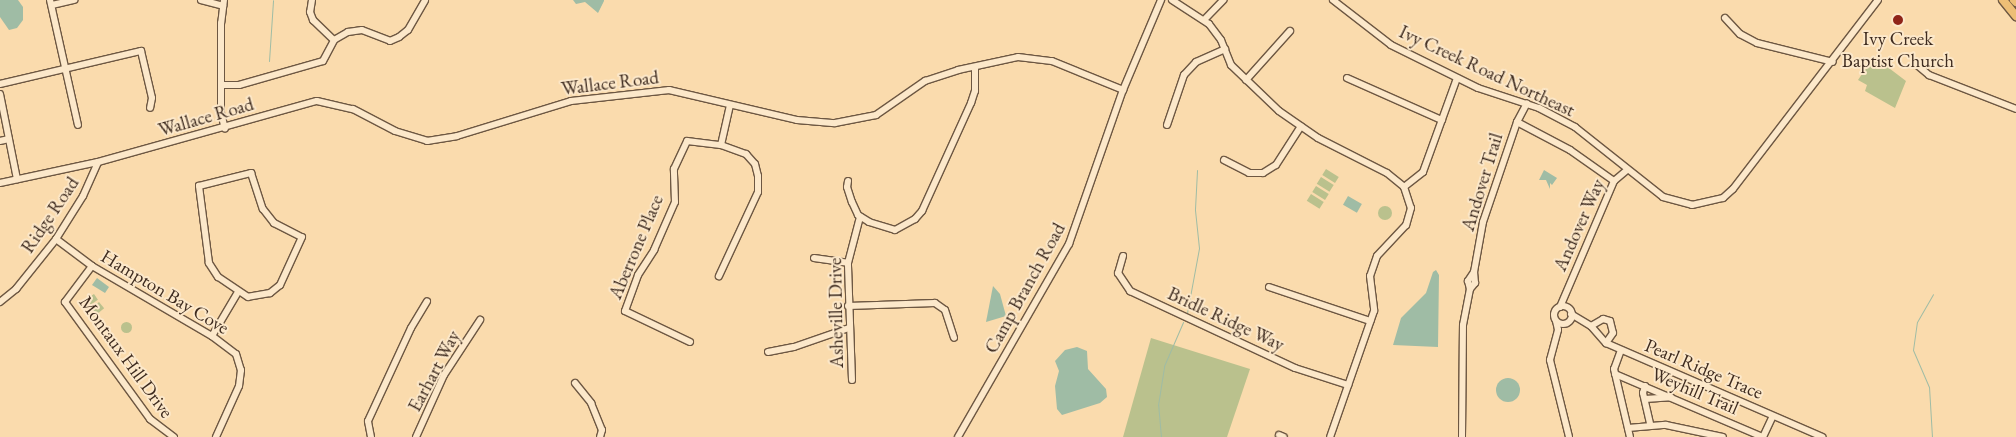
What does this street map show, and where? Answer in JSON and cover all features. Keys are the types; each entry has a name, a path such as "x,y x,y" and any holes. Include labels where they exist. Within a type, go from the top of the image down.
{"main road":[{"path":"2003,0 2016,16"}],"street":[{"path":"74,0 51,3 78,125"},
{"path":"200,0 224,3 221,113 225,128"},
{"path":"312,0 310,12 313,20 334,40"},
{"path":"222,85 238,85 323,61 334,40 348,32 362,30 390,41 399,38 408,30 425,0"},
{"name":"Camp Branch Road","path":"958,437 1069,244 1123,90 1161,0"},
{"path":"1172,0 1204,20 1225,49 1231,65 1301,126 1387,173 1404,187 1411,208 1406,225 1377,256 1370,276 1374,311 1330,437"},
{"path":"1204,20 1223,0"},
{"name":"Ivy Creek Road Northeast","path":"1333,0 1392,45 1457,78 1527,103 1575,127 1627,170 1674,203 1692,206 1723,198 1832,62 1878,0"},
{"path":"1725,18 1740,34 1757,43 1832,62"},
{"path":"1246,80 1290,31"},
{"path":"1167,125 1184,75 1196,62 1225,49"},
{"path":"0,84 141,51 152,98 150,108"},
{"name":"Wallace Road","path":"0,183 98,162 317,101 353,109 395,130 427,141 457,136 571,100 669,90 730,106 797,120 835,124 858,120 889,108 914,86 1018,57 1036,58 1123,90"},
{"path":"1917,65 1929,75 2016,109"},
{"path":"848,180 847,187 860,216 879,228 895,230 910,223 922,212 971,102 975,91 974,68"},
{"path":"1347,78 1442,120"},
{"path":"1404,187 1423,172 1457,78"},
{"path":"0,94 17,179"},
{"name":"Andover Trail","path":"1462,437 1463,325 1470,288 1468,281 1474,272 1483,222 1517,122 1527,103"},
{"path":"721,145 730,106"},
{"path":"1517,122 1570,150 1614,181"},
{"path":"1224,160 1249,173 1263,173 1276,165 1301,126"},
{"path":"0,141 9,139"},
{"name":"Aberrone Place","path":"690,342 625,311 638,275 654,250 675,202 674,170 687,140 721,145 746,154 755,164 758,176 758,192 718,276"},
{"name":"Ridge Road","path":"0,302 16,288 56,239 83,196 98,162"},
{"name":"Andover Way","path":"1556,321 1554,312 1566,298 1573,273 1614,181 1627,170"},
{"path":"251,173 263,209 274,223 302,237 280,284 270,293 248,298 238,292 218,277 209,263 199,186 251,173"},
{"name":"Asheville Drive","path":"852,380 848,263 860,216"},
{"name":"Hampton Bay Cove","path":"56,239 92,266 212,336 236,354 241,370 239,386 216,437"},
{"name":"Bridle Ridge Way","path":"1123,256 1118,273 1130,291 1295,368 1348,385"},
{"path":"814,258 848,263"},
{"name":"Montaux Hill Drive","path":"92,266 65,302 150,419 174,437"},
{"path":"1269,286 1370,321"},
{"path":"212,336 238,292"},
{"name":"Andover Way","path":"1566,298 1570,311"},
{"path":"371,437 368,421 411,328 427,301"},
{"path":"848,306 935,303 945,310 954,338"},
{"path":"1558,330 1567,322 1570,311 1560,307"},
{"name":"Pearl Ridge Trace","path":"1570,311 1580,320 1591,326 1606,343 1822,437"},
{"name":"Earhart Way","path":"416,437 444,374 480,320"},
{"path":"1569,437 1550,360 1558,330 1556,321 1580,320"},
{"path":"1591,326 1603,320 1610,321 1614,329 1606,343"},
{"path":"768,352 794,347 849,328"},
{"path":"1621,350 1615,374 1630,437"},
{"name":"Weyhill Trail","path":"1615,374 1763,437 1773,416"},
{"path":"575,383 591,403 602,430 600,437"},
{"path":"1645,386 1645,399 1650,424"},
{"path":"1645,399 1671,397"},
{"name":"Weyhill Trail","path":"1628,428 1650,424 1723,437"}],"green space":[{"path":"1877,59 1906,81 1895,108 1865,91 1867,85 1858,80 1870,62"},
{"path":"1326,169 1339,177 1335,183 1322,175"},
{"path":"1321,177 1334,185 1329,192 1317,184"},
{"path":"1316,186 1329,194 1325,200 1312,192"},
{"path":"1311,194 1324,202 1319,209 1307,201"},
{"path":"1382,206 1388,206 1392,213 1388,220 1382,220 1378,216 1378,210"},
{"path":"94,294 98,300 85,309 81,303"},
{"path":"99,302 104,308 93,318 88,312"},
{"path":"126,321 132,327 126,333 120,327"},
{"path":"1151,338 1250,369 1227,437 1123,437"}],"shaded area":[{"path":"0,0 18,0 23,7 23,20 17,28 9,30 0,17"},
{"path":"573,0 604,1 598,13 585,2 576,4"},
{"path":"1544,170 1557,178 1552,185 1550,183 1550,189 1546,180 1539,180"},
{"path":"1348,196 1362,204 1357,213 1343,205"},
{"path":"1436,270 1439,275 1438,347 1393,345 1401,318 1426,293 1433,272"},
{"path":"97,278 109,287 105,293 92,285"},
{"path":"993,286 1000,294 1006,316 986,322"},
{"path":"1077,347 1087,351 1088,369 1106,389 1107,397 1100,403 1062,415 1057,409 1055,386 1059,371 1055,361 1065,350"},
{"path":"1503,378 1513,378 1520,385 1520,395 1513,402 1503,402 1496,395 1496,385"}],"waterway":[{"path":"269,61 273,0"},
{"path":"1187,313 1199,248 1195,209 1197,170"},
{"path":"1932,437 1929,387 1913,350 1917,322 1933,294"},
{"path":"1161,437 1158,405 1164,366 1183,322"}],"place":[{"name":"Ivy Creek Baptist Church","path":"1898,20"}]}
